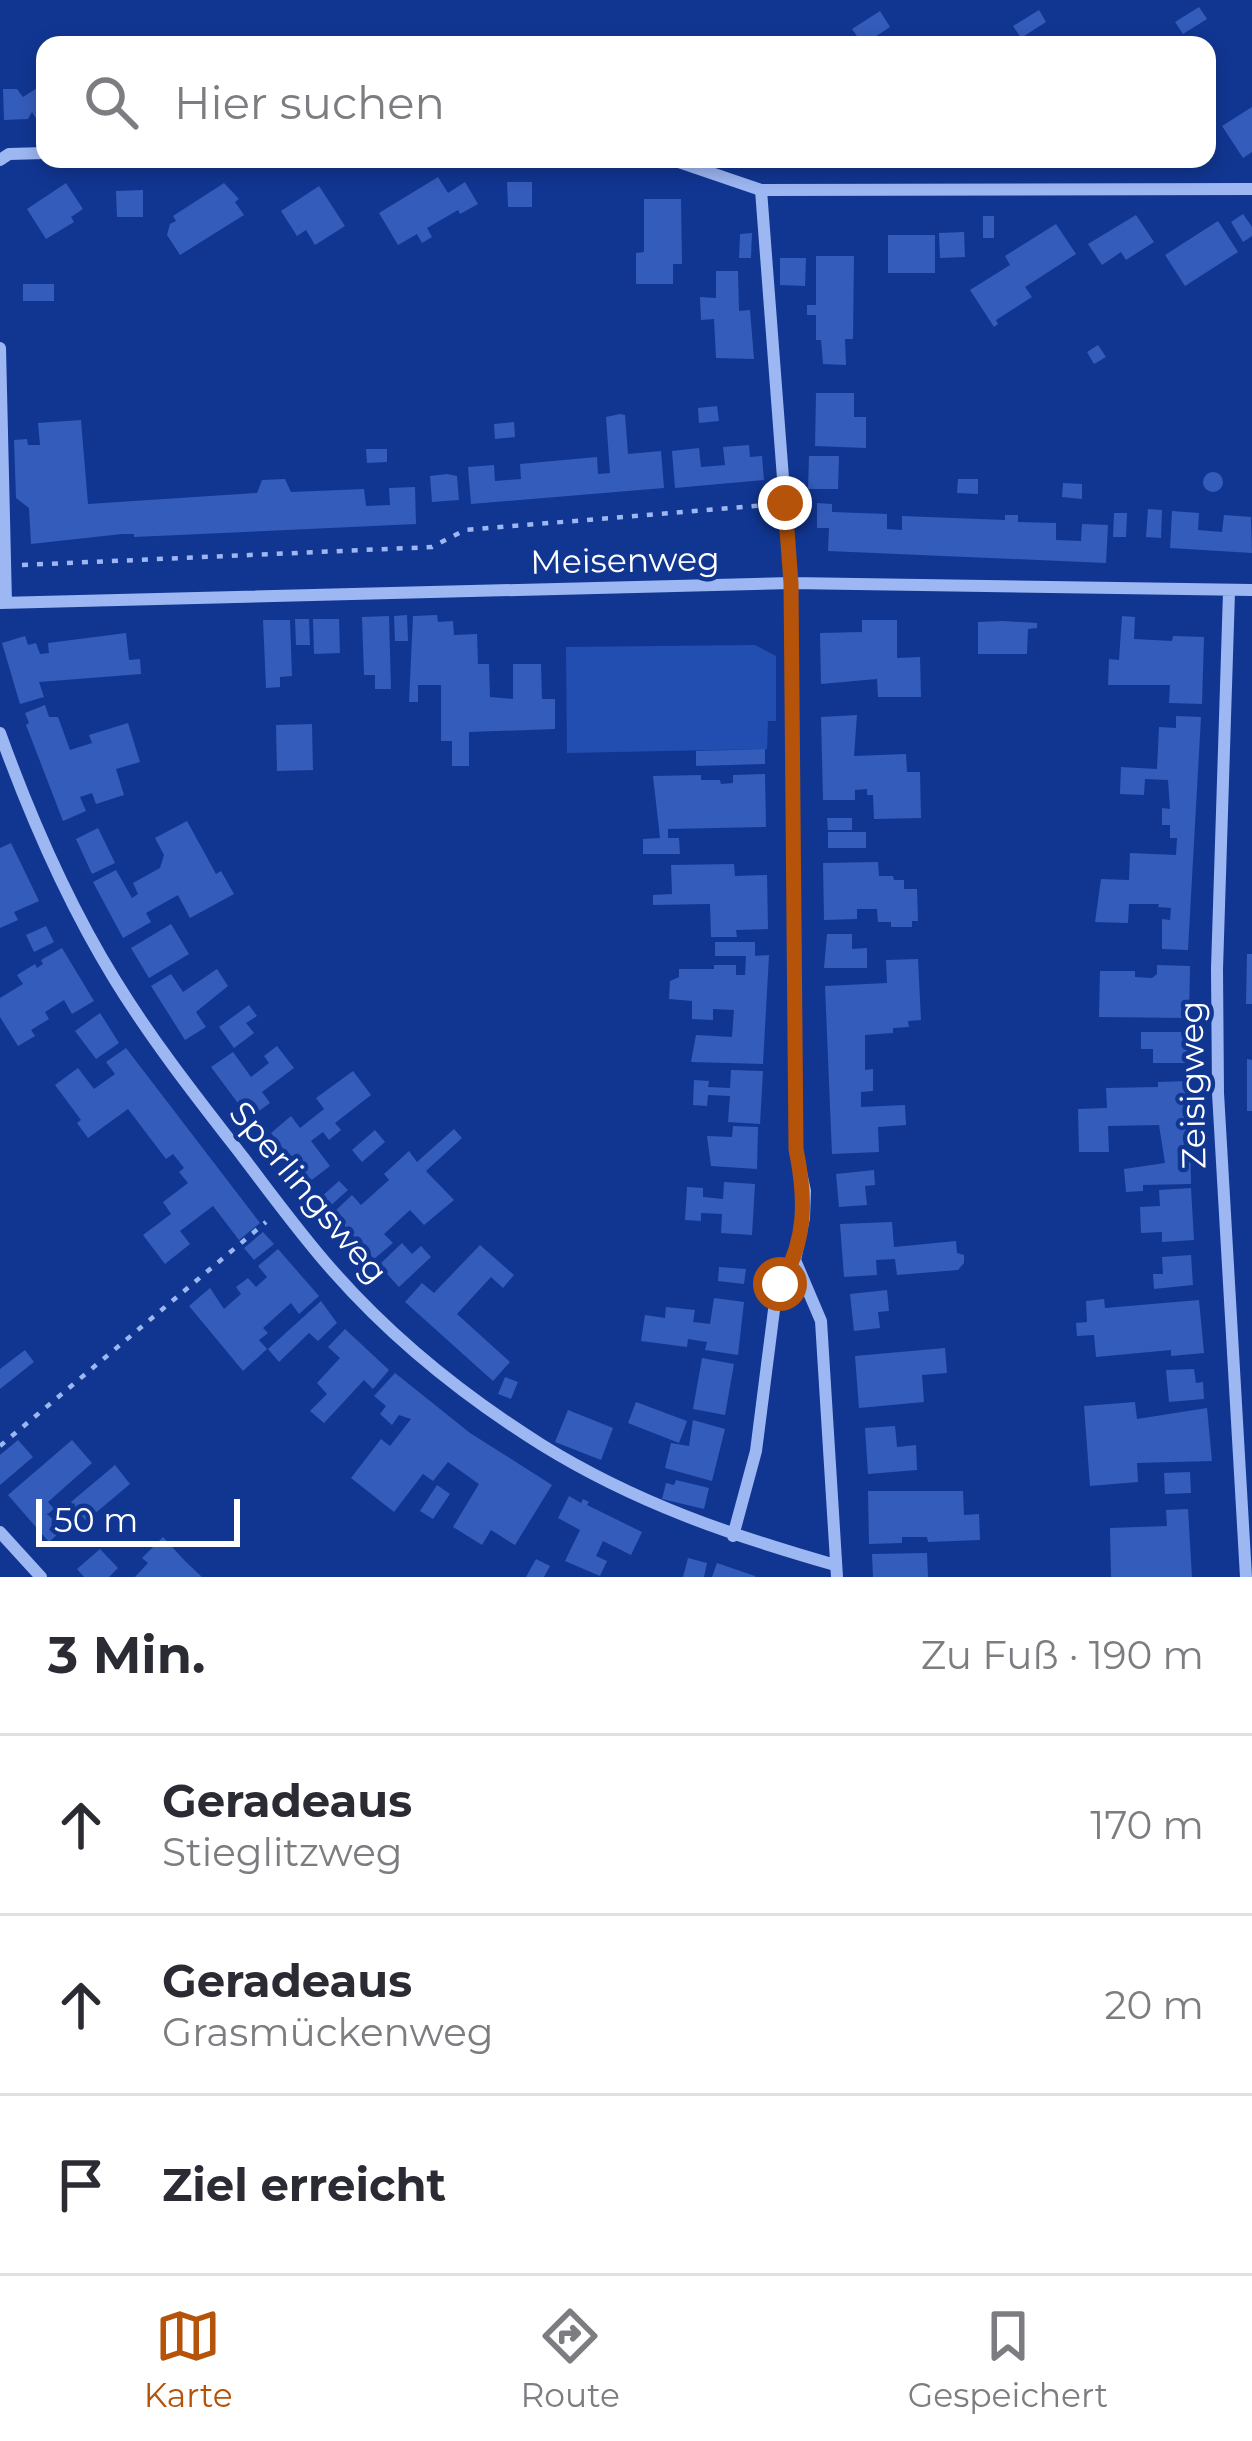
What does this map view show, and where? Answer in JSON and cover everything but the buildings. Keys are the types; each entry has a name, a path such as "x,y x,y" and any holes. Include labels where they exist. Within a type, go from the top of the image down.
{"street":[{"path":"0,160 9,154 36,153"},
{"path":"696,168 761,190 1252,189"},
{"path":"733,1536 756,1451 776,1302 795,1260 805,1191 796,1149 791,583 761,190"},
{"path":"0,348 3,603"},
{"name":"Meisenweg","path":"3,603 791,583 1252,590"},
{"name":"Zeisigweg","path":"1229,592 1217,969 1218,1093 1246,1577"},
{"name":"Sperlingsweg","path":"0,734 33,821 115,980 170,1063 334,1272 397,1335 472,1397 541,1444 668,1513 836,1571"},
{"path":"795,1260 821,1321 836,1571"},
{"path":"0,1532 41,1577"}],"path":[{"path":"5,566 432,547 465,530 785,503"},
{"path":"0,1446 283,1208"}],"shaded area":[{"path":"755,645 776,656 776,721 768,721 767,749 567,753 566,647"}],"route":[{"path":"780,1284 795,1260 805,1191 796,1149 791,583 785,503"}]}
